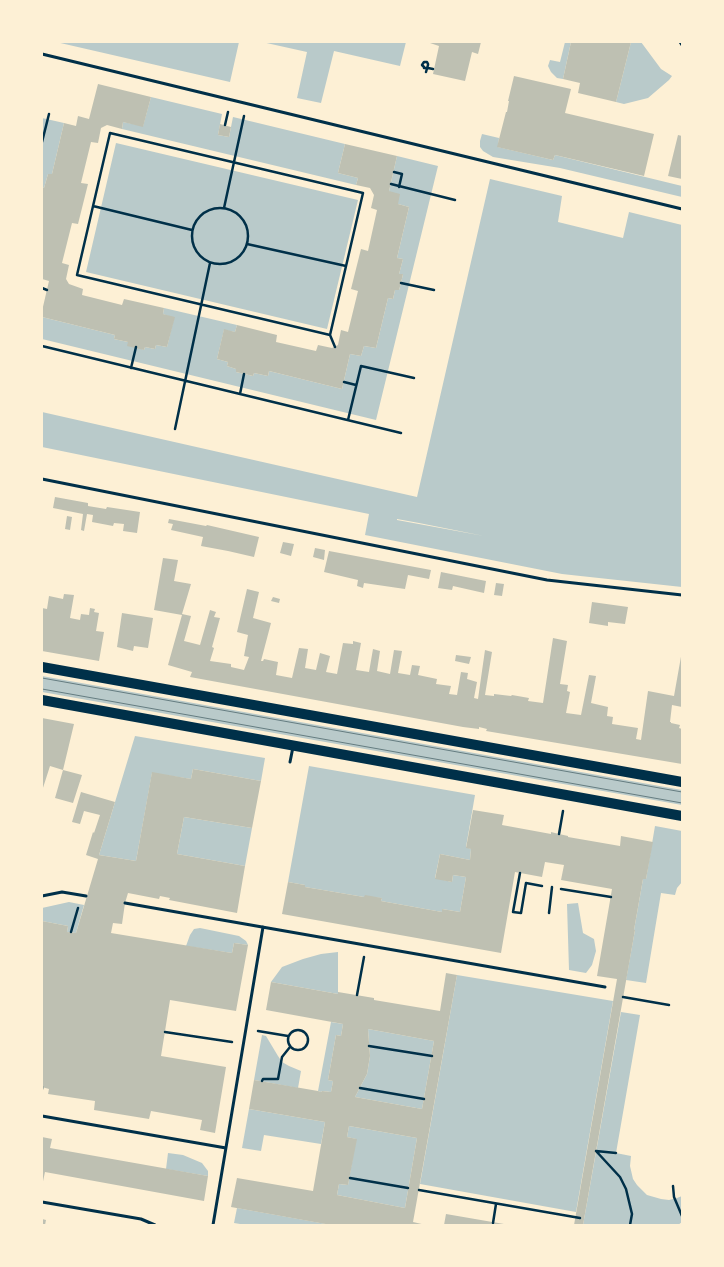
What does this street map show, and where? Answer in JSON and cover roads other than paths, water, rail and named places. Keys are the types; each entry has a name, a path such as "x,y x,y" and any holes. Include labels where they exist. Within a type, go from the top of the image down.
{"main road":[{"path":"42,668 682,782"},
{"path":"42,700 682,816"}],"lane":[{"path":"42,54 682,209"},
{"path":"42,479 548,580 682,595"},
{"path":"290,762 293,746"},
{"path":"42,896 62,892 86,896"},
{"path":"125,903 605,987"},
{"path":"213,1225 263,927"},
{"path":"42,1116 226,1148"},
{"path":"42,1202 141,1219 155,1225"}],"tram line":[{"path":"42,678 682,792"},
{"path":"42,689 682,803"}]}
